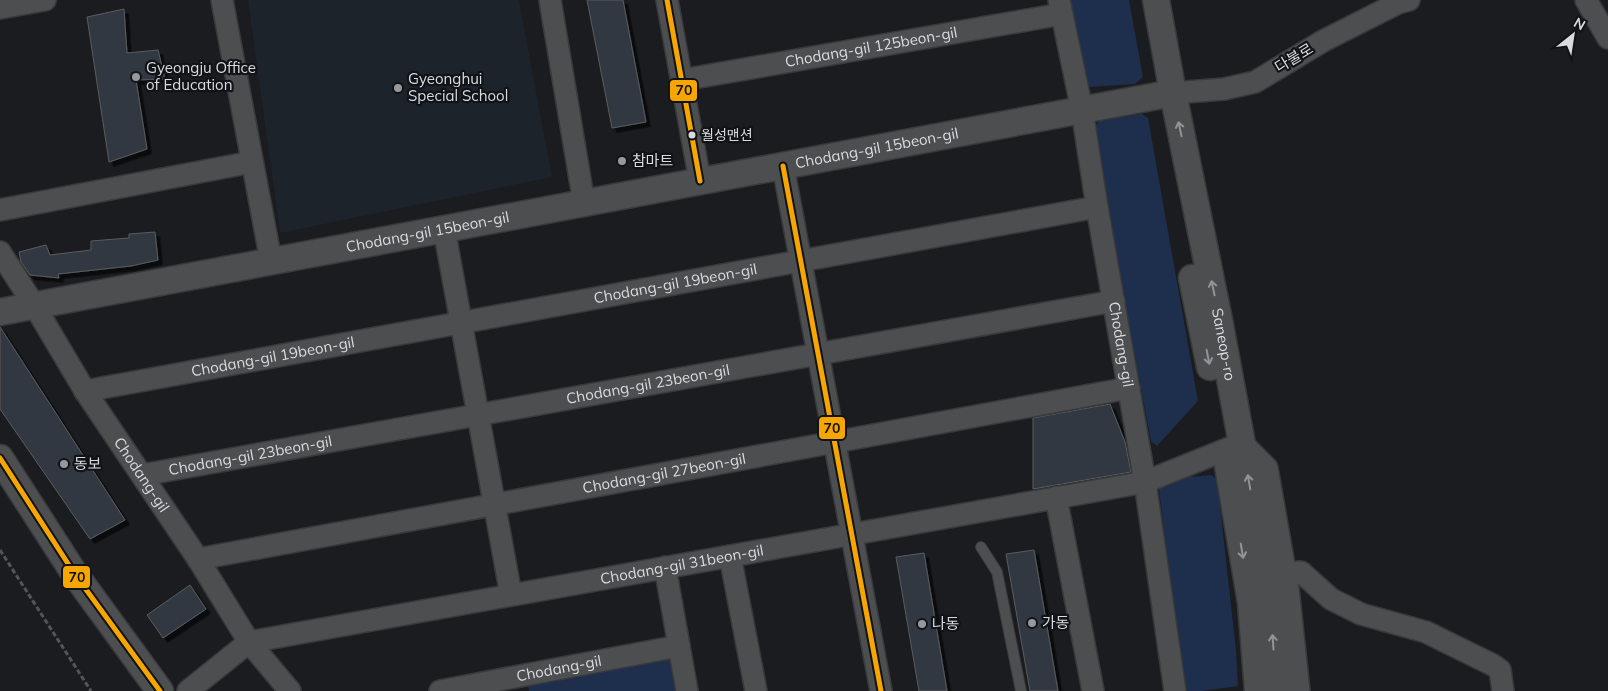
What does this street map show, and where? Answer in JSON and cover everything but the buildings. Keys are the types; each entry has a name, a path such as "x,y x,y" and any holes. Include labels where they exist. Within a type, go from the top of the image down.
{"street":[{"path":"0,8 45,0"},
{"path":"222,0 271,261"},
{"path":"550,0 584,203"},
{"path":"667,0 700,181"},
{"name":"Saneop-ro","path":"1138,0 1164,95 1220,325 1251,603 1258,691"},
{"name":"Saneop-ro","path":"1156,0 1164,95"},
{"name":"다불로","path":"1164,95 1224,89 1254,82 1323,41 1398,3 1409,0"},
{"path":"1586,0 1608,38"},
{"name":"Chodang-gil 125beon-gil","path":"682,80 1060,7"},
{"name":"Chodang-gil","path":"1060,7 1082,110 1097,208 1145,482 1174,691"},
{"name":"Chodang-gil 15beon-gil","path":"0,312 1164,95"},
{"path":"0,210 252,162"},
{"path":"783,166 881,691"},
{"name":"Chodang-gil 19beon-gil","path":"85,391 1097,208"},
{"path":"444,229 511,595"},
{"name":"Chodang-gil","path":"0,252 85,391 198,559 249,642 290,691"},
{"name":"Chodang-gil 23beon-gil","path":"142,476 1114,301"},
{"name":"Chodang-gil 27beon-gil","path":"198,559 1129,388"},
{"path":"1233,446 1267,468 1286,573 1299,691"},
{"name":"Saneop-ro","path":"1233,446 1271,601 1276,691"},
{"name":"Chodang-gil 31beon-gil","path":"249,642 1145,482 1233,446"},
{"path":"0,458 74,573 160,691"},
{"path":"1056,497 1093,691"},
{"path":"730,556 756,691"},
{"path":"665,567 687,691"},
{"path":"1286,573 1301,572 1331,599 1361,614 1426,632 1493,665 1500,670 1502,691"},
{"path":"188,691 249,642"},
{"name":"Chodang-gil","path":"440,691 679,646"}],"lane":[{"path":"981,547 997,572 1021,691"}],"path":[{"path":"0,550 91,691"}],"shaded area":[{"name":"Gyeonghui Special School","path":"248,0 519,0 552,177 280,233"},
{"path":"1069,0 1129,0 1143,77 1135,84 1090,87 1084,81"},
{"path":"1142,114 1148,118 1198,401 1157,446 1151,441 1092,131 1100,120"},
{"path":"1211,475 1217,479 1236,650 1238,686 1187,691 1183,687 1159,489 1169,479"},
{"path":"671,652 677,691 529,691 526,677"}],"transit line":[{"name":"70","path":"667,0 700,181"},
{"name":"70","path":"783,166 881,691"},
{"name":"70","path":"0,458 74,573 160,691"}],"place":[{"name":"Gyeongju Office of Education","path":"136,77"},
{"name":"Gyeonghui Special School","path":"398,88"},
{"name":"월성맨션","path":"692,135"},
{"name":"참마트","path":"622,161"},
{"name":"동보","path":"64,464"},
{"name":"가동","path":"1032,623"},
{"name":"나동","path":"922,624"}]}
